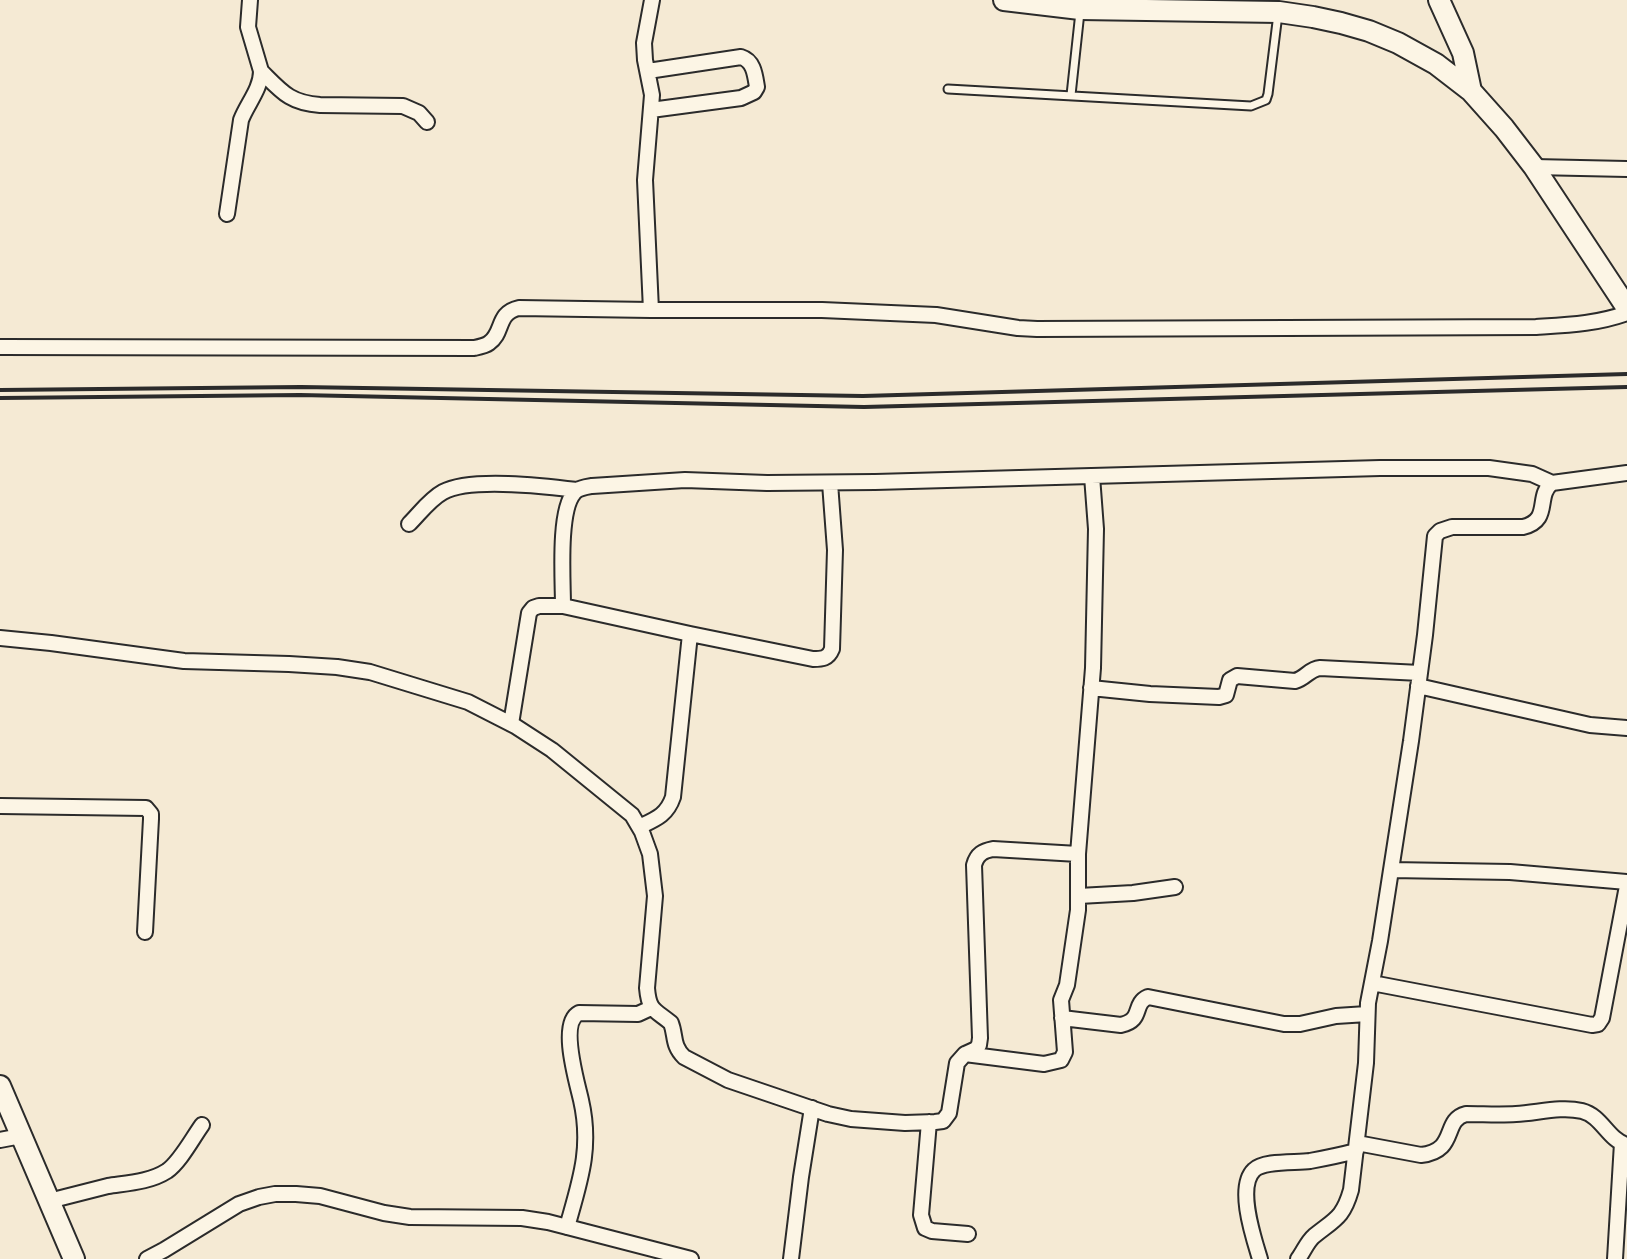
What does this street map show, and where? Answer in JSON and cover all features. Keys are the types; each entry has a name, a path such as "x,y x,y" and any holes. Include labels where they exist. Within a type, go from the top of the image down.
{"main road":[{"path":"1004,0 1080,9 1278,12 1341,23 1369,31 1398,43 1436,64 1471,91 1504,128 1534,167 1627,308"},
{"path":"1438,0 1463,53 1471,91"},
{"path":"0,1086 74,1259"}],"street":[{"path":"227,214 241,120 261,78 261,71 248,27 250,0"},
{"path":"651,310 645,180 652,95 645,60 644,34 652,0"},
{"path":"648,71 741,57 748,59 751,63 756,87 754,92 741,98 651,110"},
{"path":"261,71 281,91 295,100 308,104 403,106 419,113 427,122"},
{"path":"1534,167 1627,169"},
{"path":"0,348 474,348 490,343 495,338 507,313 519,308 822,310 936,315 1018,328 1037,329 1536,327 1584,324 1610,319 1627,313"},
{"path":"409,524 442,492 470,485 512,484 577,490 592,486 685,480 830,483 1380,468 1489,468 1532,474 1552,483"},
{"path":"1298,1259 1314,1236 1342,1213 1347,1204 1350,1190 1357,1147 1366,1063 1367,1014 1391,870 1419,679 1435,536 1440,531 1452,527 1523,527 1532,525 1540,516 1546,488 1552,483 1627,472"},
{"path":"965,1054 1044,1064 1056,1062 1064,1057 1061,1000 1069,973 1070,958 1078,920 1078,854 1093,668 1096,529 1092,476"},
{"path":"511,724 528,613 533,608 539,606 563,606 813,659 826,658 832,648 835,596 836,550 830,483"},
{"path":"563,606 562,547 565,520 572,494 577,490"},
{"path":"639,827 662,815 669,808 673,797 690,634"},
{"path":"0,638 184,661 289,664 370,672 468,702 511,724 552,750 632,815 639,827 650,854 655,896 647,988 651,1008 671,1023 676,1047 684,1057 728,1080 828,1114 851,1119 905,1123 928,1122 943,1121 950,1113 955,1069 960,1058 976,1049 980,1038 974,865 976,858 980,854 993,849 1078,854"},
{"path":"1091,688 1150,694 1219,697 1226,695 1230,680 1237,676 1295,681 1304,678 1312,670 1320,668 1419,679 1590,725 1627,728"},
{"path":"0,806 146,808 152,819 145,932"},
{"path":"1391,870 1510,872 1627,882"},
{"path":"1372,984 1582,1023 1598,1024 1602,1018 1627,886"},
{"path":"1079,896 1133,893 1175,887"},
{"path":"1062,1018 1121,1025 1128,1024 1136,1017 1140,1003 1148,997 1284,1024 1300,1024 1336,1016 1367,1014"},
{"path":"567,1227 586,1151 582,1102 570,1046 571,1020 574,1015 579,1013 638,1014 651,1008"},
{"path":"791,1259 800,1177 812,1108"},
{"path":"1260,1259 1247,1209 1249,1178 1254,1170 1266,1164 1307,1161 1357,1147 1422,1155 1431,1154 1442,1148 1447,1142 1456,1119 1461,1115 1516,1114 1565,1110 1581,1111 1592,1115 1624,1144 1615,1259"},
{"path":"928,1122 922,1222 925,1228 932,1231 968,1234"},
{"path":"49,1201 90,1190 158,1176 176,1162 202,1125"},
{"path":"0,1140 21,1136"},
{"path":"147,1259 177,1243 239,1204 275,1194 320,1196 384,1213 410,1217 522,1218 548,1222 690,1259"}],"lane":[{"path":"1070,96 1080,9"},
{"path":"948,89 1251,106 1266,100 1268,94 1278,12"}],"railway":[{"path":"0,390 301,387 863,396 1627,374"},
{"path":"0,398 300,395 864,407 1627,387"}]}
